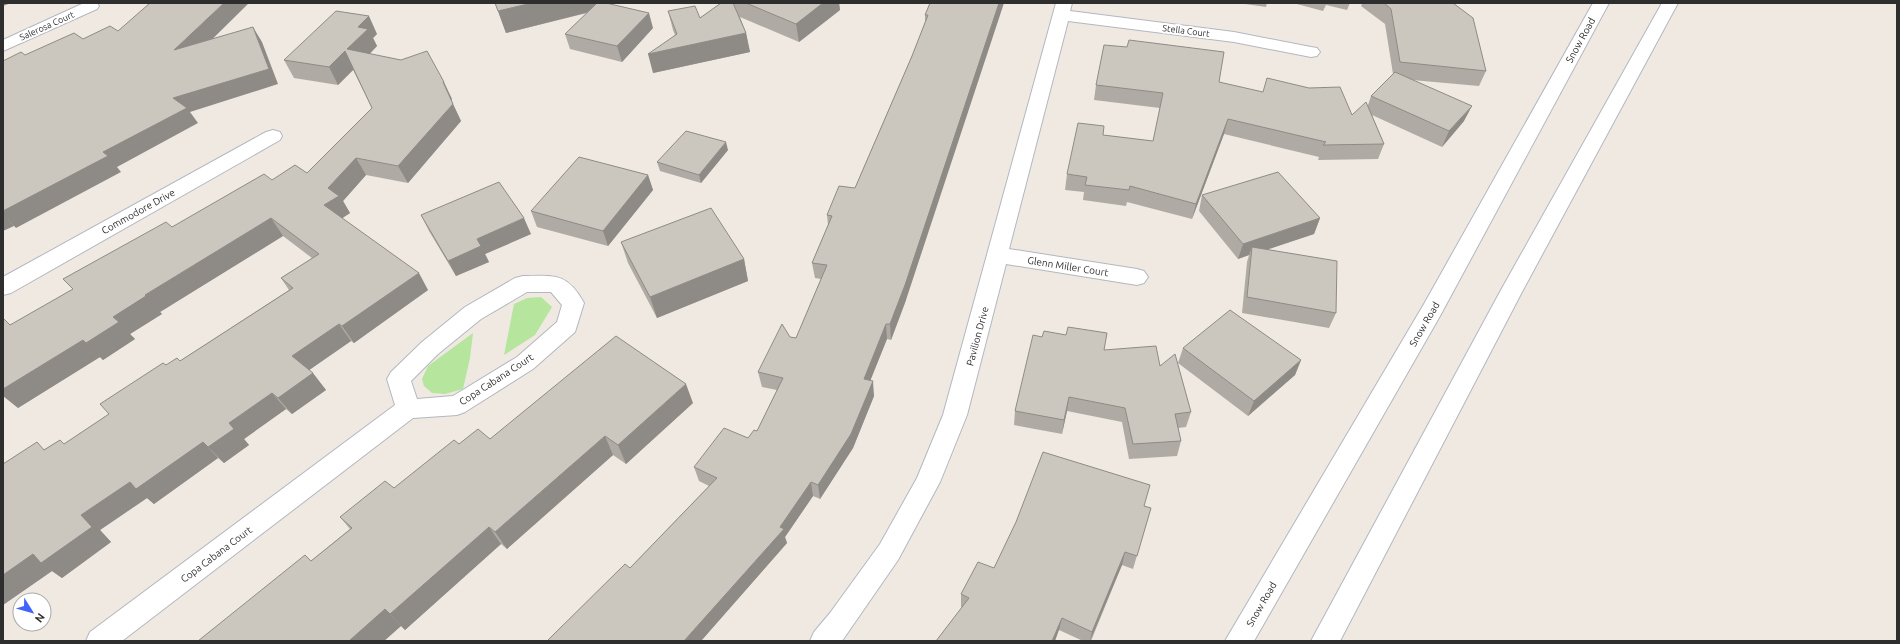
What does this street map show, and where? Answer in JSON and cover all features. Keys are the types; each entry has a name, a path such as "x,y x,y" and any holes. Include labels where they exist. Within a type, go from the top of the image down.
{"street":[{"name":"Snow Road","path":"1239,641 1432,310 1601,3"},
{"path":"1325,641 1512,290 1670,3"},
{"name":"Salerosa Court","path":"3,46 91,6"},
{"name":"Stella Court","path":"1063,9 1234,37 1311,52"},
{"name":"Pavilion Drive","path":"824,641 840,622 889,552 928,482 955,415 999,255 1063,9"},
{"name":"Commodore Drive","path":"3,287 273,136"},
{"name":"Glenn Miller Court","path":"999,255 1137,277"},
{"name":"Copa Cabana Court","path":"100,641 408,409 457,405 526,363 567,326 573,303 556,284 523,284 473,313 430,348 399,379 408,409"}],"green space":[{"path":"541,297 552,307 535,335 504,355 514,304 527,298"},
{"path":"473,333 470,358 463,389 445,394 432,393 424,386 422,379 428,366"}],"building":[{"path":"150,3 224,3 174,50 253,27 269,69 173,98 187,108 103,152 108,156 3,211 3,61 21,52 25,55 74,33 83,39 110,26 118,31"},
{"path":"495,3 532,3 498,11"},
{"path":"597,3 606,3 649,13 617,46 565,34"},
{"path":"721,3 733,3 746,33 648,54 677,34 668,11 695,6 700,18"},
{"path":"746,3 823,3 796,24"},
{"path":"930,3 999,3 905,285 890,324 886,324 864,379 873,381 851,434 818,485 811,482 780,527 784,529 684,641 547,641 625,564 630,568 717,478 694,467 724,428 748,438 754,430 757,431 783,378 758,372 782,324 790,337 796,338 827,265 812,263 832,216 827,215 839,186 855,188 912,56 928,15 925,15"},
{"path":"1384,3 1453,3 1473,18 1486,71 1400,62 1391,9"},
{"path":"336,11 369,16 358,27 368,29 347,49 401,60 427,51 444,82 453,104 398,166 356,158 328,188 339,196 324,205 419,273 342,326 339,324 292,356 313,373 278,398 272,393 229,423 234,429 208,447 203,442 136,489 130,482 81,515 92,527 41,563 33,554 3,575 3,464 37,442 44,450 60,440 64,444 109,414 100,404 163,363 166,365 177,358 180,361 293,288 281,278 319,254 271,218 145,295 146,296 113,317 119,322 86,343 83,340 3,389 3,318 10,325 73,289 63,279 166,222 172,227 264,174 272,180 295,165 307,173 372,108 345,51 329,67 284,60"},
{"path":"1129,40 1224,52 1219,82 1263,92 1267,78 1309,88 1340,87 1352,115 1366,102 1384,144 1323,145 1326,142 1228,119 1196,204 1130,186 1129,190 1085,185 1087,177 1067,174 1078,123 1104,126 1103,135 1153,141 1163,93 1096,85 1104,45 1127,47"},
{"path":"1395,72 1472,106 1449,131 1371,96"},
{"path":"686,131 726,142 699,175 657,162"},
{"path":"579,157 648,175 603,231 531,211"},
{"path":"1278,172 1320,218 1243,244 1202,195"},
{"path":"499,182 524,218 477,239 481,246 448,261 421,215"},
{"path":"711,208 744,259 650,297 621,242"},
{"path":"1252,247 1337,261 1336,313 1247,297"},
{"path":"1230,310 1301,360 1254,401 1183,348"},
{"path":"1068,327 1107,333 1104,350 1156,346 1160,366 1175,354 1191,412 1175,414 1181,441 1133,444 1125,408 1069,397 1064,420 1015,411 1033,335 1042,337 1044,331 1066,335"},
{"path":"616,336 686,384 618,445 605,436 495,532 489,527 390,614 385,609 349,641 198,641 305,555 311,561 352,528 340,517 385,481 394,488 454,440 459,444 478,429 490,439"},
{"path":"1043,452 1150,485 1144,506 1151,508 1137,556 1125,552 1092,632 1062,618 1052,641 936,641 969,598 961,594 978,562 994,568 1016,522"}]}
